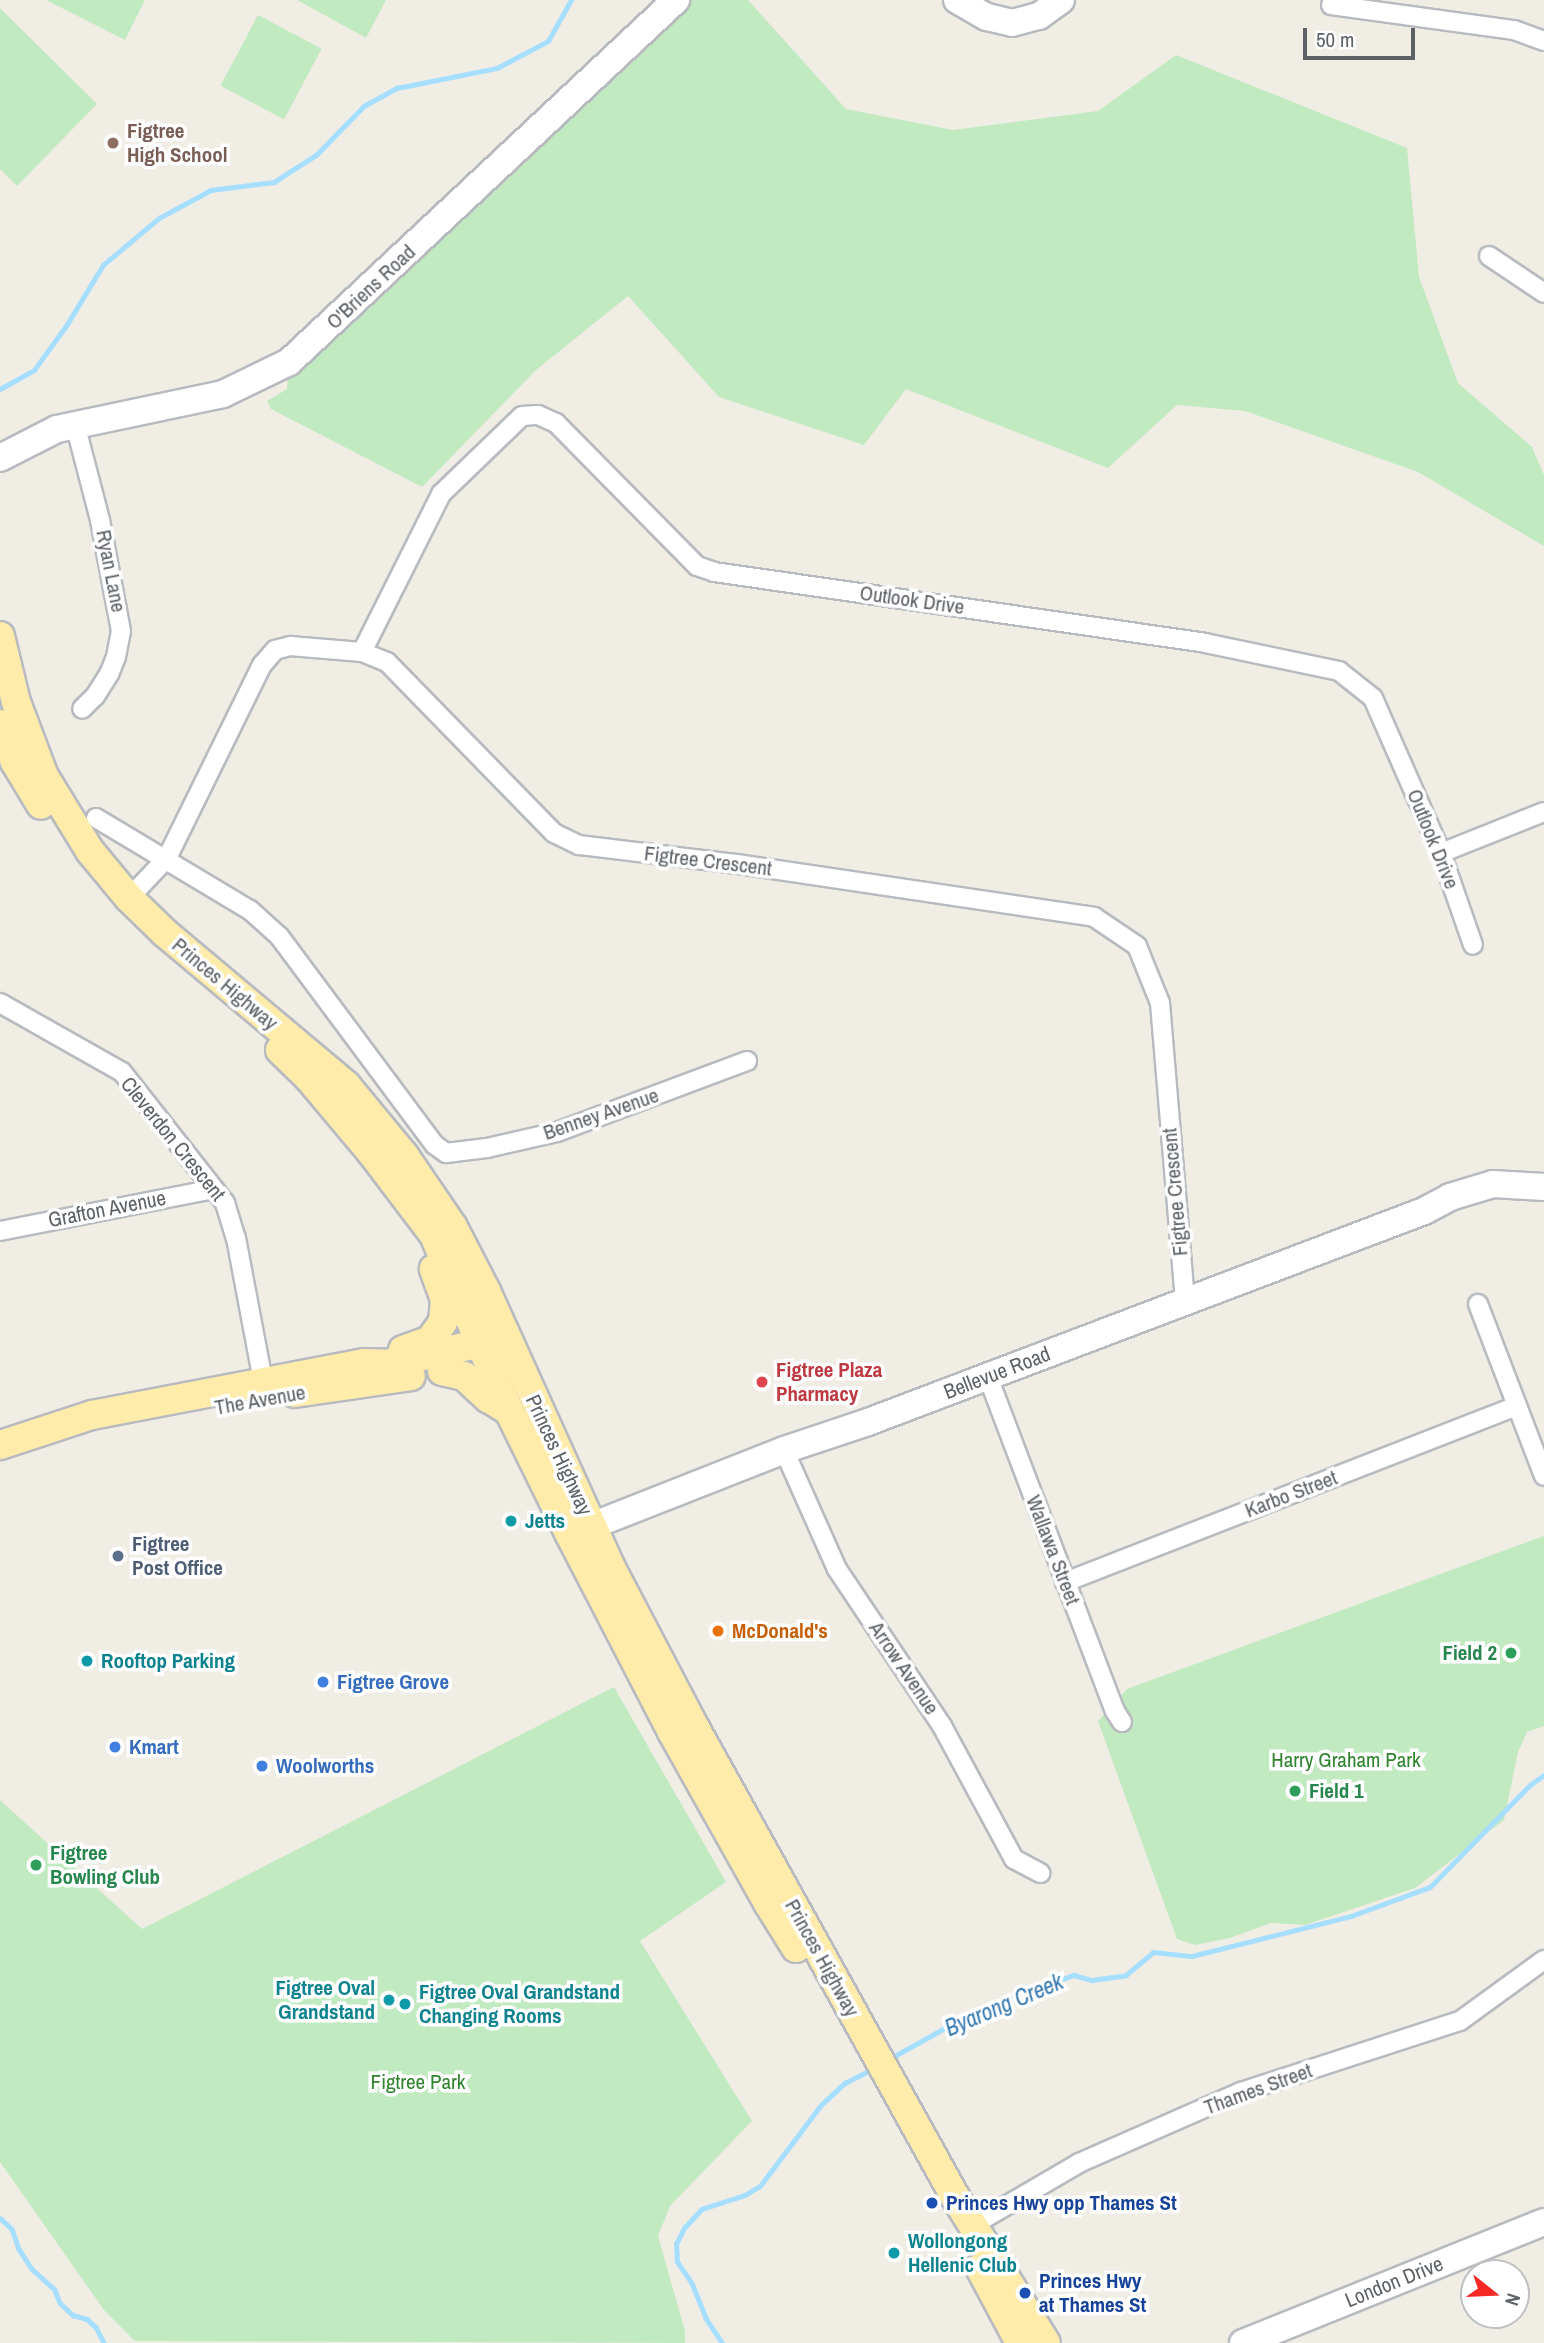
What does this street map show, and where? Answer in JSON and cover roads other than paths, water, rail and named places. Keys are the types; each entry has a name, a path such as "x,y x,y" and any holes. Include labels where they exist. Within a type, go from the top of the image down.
{"main road":[{"name":"Princes Highway","path":"0,636 16,702 44,776 90,851 129,898 165,933 325,1066 373,1116 404,1155 453,1227 497,1349 509,1411 581,1530"},
{"name":"Princes Highway","path":"0,724 15,762 58,834 113,904 175,964 281,1051 308,1077 371,1152 433,1235 497,1349 672,1732 768,1903 862,2046 1020,2343"},
{"path":"364,1363 430,1340 439,1330 445,1311 443,1294 424,1249 371,1152"},
{"name":"The Avenue","path":"3,1444 92,1415 263,1381 364,1363 387,1364 497,1349"},
{"name":"The Avenue","path":"3,1444 442,1371 497,1349"},
{"path":"442,1371 464,1376 488,1398 509,1411"},
{"name":"Princes Highway","path":"883,2083 1046,2343"}],"street":[{"name":"O'Briens Road","path":"0,458 41,436 75,424 207,398 241,387 289,362 676,0"},
{"path":"957,0 987,17 1012,23 1039,16 1062,0"},
{"path":"1331,5 1505,28 1544,41"},
{"path":"1489,256 1544,293"},
{"name":"Outlook Drive","path":"362,652 441,494 522,416 538,415 556,422 697,566 713,572 1205,643 1339,671 1373,698 1441,853 1473,945"},
{"name":"Ryan Lane","path":"75,424 100,520 121,631 116,657 109,674 95,696 82,709"},
{"name":"Figtree Crescent","path":"129,898 167,858 262,665 275,650 290,646 362,652 387,662 554,833 579,845 737,864 1094,917 1137,946 1160,1003 1185,1301"},
{"path":"1441,853 1544,813"},
{"path":"96,818 167,858"},
{"name":"Benney Avenue","path":"167,858 250,910 279,936 435,1145 452,1154 557,1132 747,1061"},
{"name":"Cleverdon Crescent","path":"0,1003 122,1072 226,1203 232,1218 263,1381"},
{"name":"Bellevue Road","path":"581,1530 784,1450 988,1377 1424,1211 1450,1197 1478,1187 1511,1184 1544,1187"},
{"name":"Grafton Avenue","path":"0,1231 214,1189"},
{"name":"Bellevue Road","path":"1424,1211 1489,1198 1544,1205"},
{"path":"1478,1304 1544,1476"},
{"name":"Wallawa Street","path":"988,1377 1115,1712 1122,1722"},
{"name":"Karbo Street","path":"1065,1582 1517,1406"},
{"name":"Arrow Avenue","path":"784,1450 837,1569 942,1727 1014,1859 1040,1873"},
{"name":"Thames Street","path":"973,2225 1079,2163 1241,2092 1460,2021 1544,1959"},
{"name":"London Drive","path":"1263,2340 1544,2222"}],"waterway":[{"path":"0,389 34,370 66,326 103,265 159,218 211,190 274,182 316,155 364,106 397,88 497,68 548,41 571,0"},
{"name":"Byarong Creek","path":"891,2058 943,2029 1029,1991 1074,1975 1092,1980 1126,1975 1153,1952 1192,1956 1351,1916 1430,1887 1530,1785 1544,1775"},
{"name":"Byarong Creek","path":"722,2343 706,2319 692,2284 677,2262 676,2244 684,2228 702,2209 745,2195 760,2186 821,2105 845,2083 874,2068"},
{"name":"Byarong Creek","path":"0,2218 12,2229 19,2249 32,2269 55,2290 60,2303 73,2315 87,2319 96,2327 104,2343"}],"place":[{"name":"Figtree High School","path":"113,143"},
{"name":"Figtree Plaza Pharmacy","path":"762,1382"},
{"name":"Jetts","path":"511,1521"},
{"name":"Figtree Post Office","path":"118,1556"},
{"name":"McDonald's","path":"718,1631"},
{"name":"Field 2","path":"1511,1653"},
{"name":"Rooftop Parking","path":"87,1661"},
{"name":"Figtree Grove","path":"323,1682"},
{"name":"Kmart","path":"115,1747"},
{"name":"Woolworths","path":"262,1766"},
{"name":"Field 1","path":"1295,1791"},
{"name":"Figtree Bowling Club","path":"36,1865"},
{"name":"Figtree Oval Grandstand","path":"389,2000"},
{"name":"Figtree Oval Grandstand Changing Rooms","path":"405,2004"},
{"name":"Princes Hwy opp Thames St","path":"932,2203"},
{"name":"Wollongong Hellenic Club","path":"894,2253"},
{"name":"Princes Hwy at Thames St","path":"1025,2293"}],"park label":[{"name":"Harry Graham Park","path":"1346,1760"},
{"name":"Figtree Park","path":"418,2082"}]}
